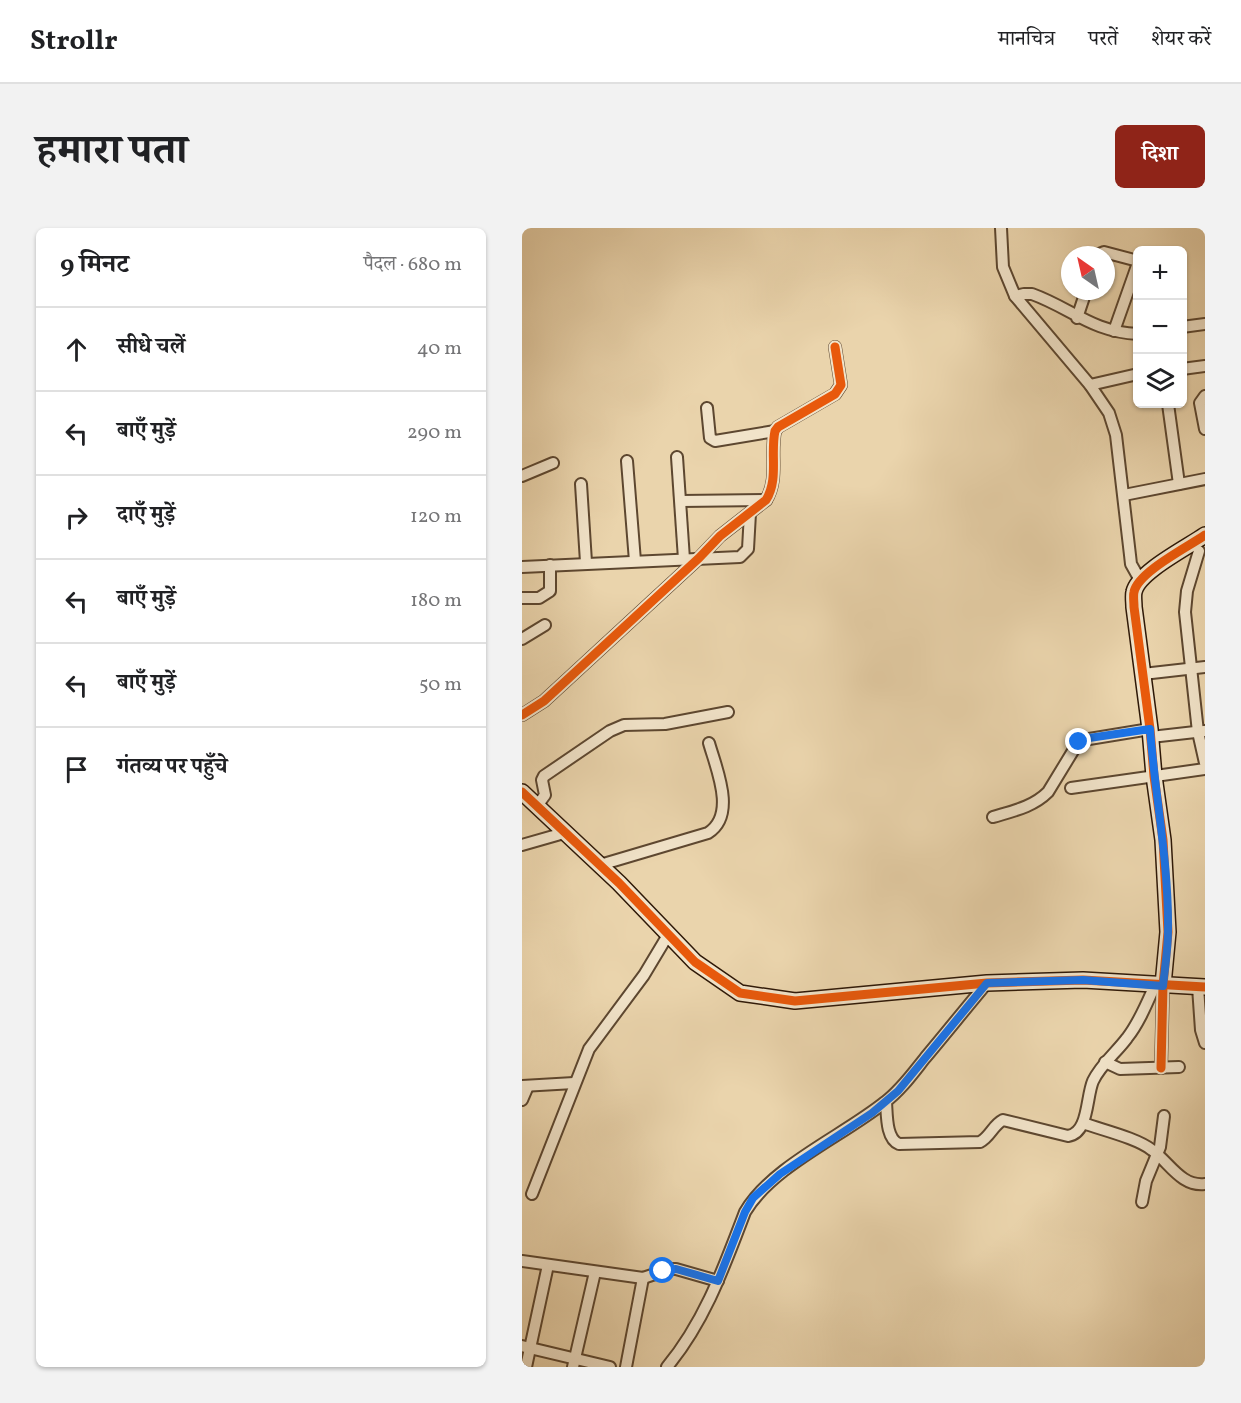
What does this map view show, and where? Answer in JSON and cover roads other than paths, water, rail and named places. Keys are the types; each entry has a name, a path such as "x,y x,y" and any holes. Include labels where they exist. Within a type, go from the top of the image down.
{"street":[{"path":"1001,228 1003,267 1015,296 1090,384 1105,405 1113,426 1124,495 1131,564 1140,580"},
{"path":"1115,255 1133,261"},
{"path":"1114,331 1133,274"},
{"path":"1015,296 1032,294 1077,318 1114,331 1133,333"},
{"path":"1077,318 1083,300"},
{"path":"1187,326 1205,324"},
{"path":"522,715 544,701 720,536 766,500 773,475 775,431 839,390 841,385 834,347"},
{"path":"1187,368 1205,366"},
{"path":"1090,384 1133,375"},
{"path":"1205,396 1200,403 1205,429"},
{"path":"707,408 712,440 719,441 775,431"},
{"path":"1169,408 1179,484"},
{"path":"676,457 684,559"},
{"path":"627,461 635,561"},
{"path":"522,476 553,463"},
{"path":"1124,495 1205,479"},
{"path":"581,484 586,562"},
{"path":"681,501 766,500"},
{"path":"522,567 740,556 747,552 750,513"},
{"path":"1205,535 1198,550 1185,600 1205,763"},
{"path":"1161,1068 1159,985 1168,932 1167,903 1163,840 1134,607 1134,591 1140,580 1155,567 1198,550"},
{"path":"522,598 539,598 550,591 550,565"},
{"path":"522,639 545,625"},
{"path":"1143,674 1205,667"},
{"path":"537,806 545,795 542,780 544,776 618,727 633,724 665,724 728,711"},
{"path":"993,817 1031,805 1043,797 1076,746 1083,740 1150,733 1202,731"},
{"path":"600,865 708,833 714,829 724,801 709,743"},
{"path":"1071,788 1205,770"},
{"path":"522,792 619,882 695,962 740,993 795,1001 987,983 1083,980 1202,987 1201,1030 1205,1043"},
{"path":"522,845 564,832"},
{"path":"532,1194 592,1042 644,975 668,935"},
{"path":"667,1367 696,1327 718,1281 745,1212 761,1189 886,1102 898,1091 987,983"},
{"path":"886,1102 890,1134 894,1143 899,1144 980,1142 1003,1120 1068,1136 1076,1134 1083,1123 1091,1086 1097,1073 1123,1044 1159,985"},
{"path":"1105,1062 1120,1069 1179,1067"},
{"path":"522,1100 525,1086 574,1083"},
{"path":"1142,1202 1146,1182 1158,1155 1164,1116"},
{"path":"1083,1123 1145,1145 1180,1177 1196,1185 1205,1184"},
{"path":"522,1261 643,1278 676,1269 718,1281"},
{"path":"526,1367 526,1346 548,1265"},
{"path":"574,1363 595,1272"},
{"path":"626,1367 643,1278"},
{"path":"526,1346 574,1363 610,1367"}]}
